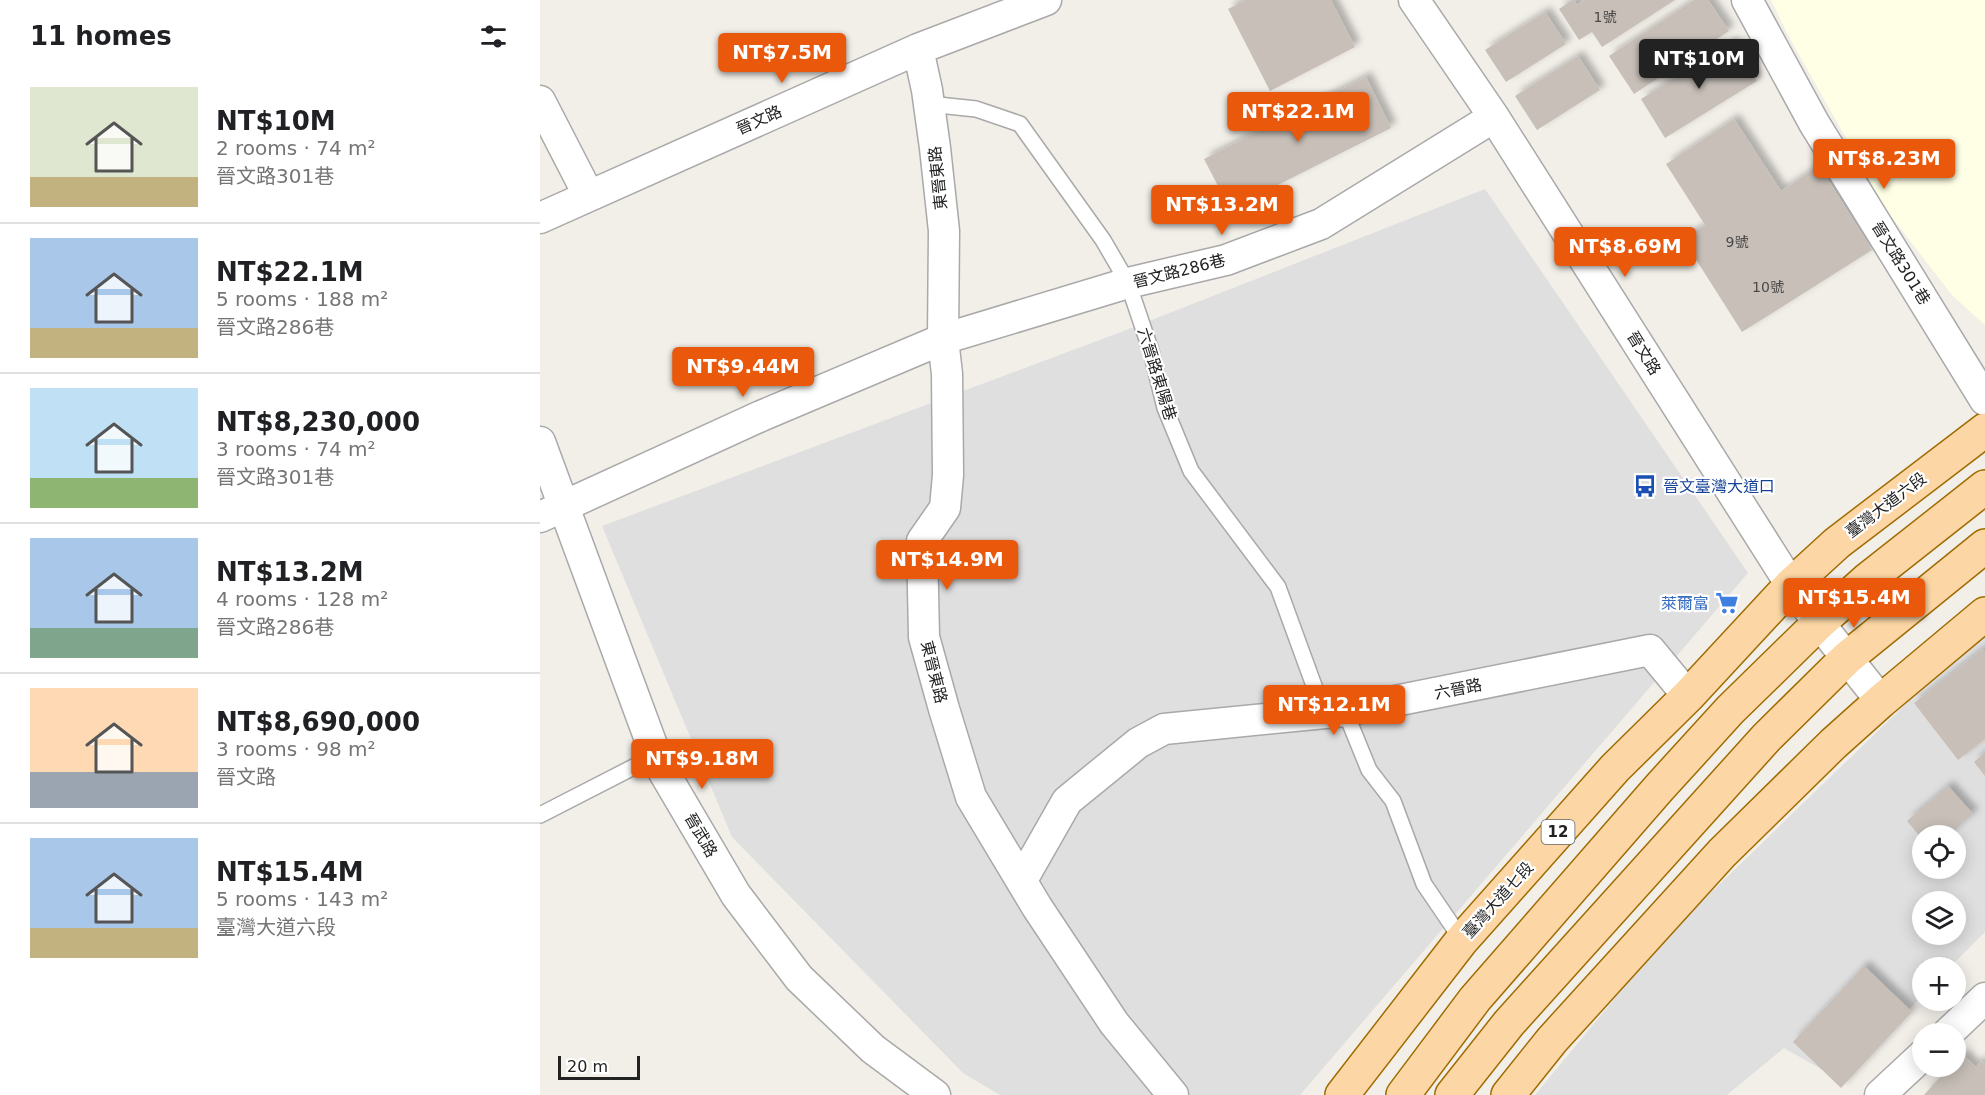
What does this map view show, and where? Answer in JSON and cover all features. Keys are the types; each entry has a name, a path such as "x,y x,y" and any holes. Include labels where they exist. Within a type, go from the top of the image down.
{"main road":[{"name":"臺灣大道六段","path":"1791,585 1837,543 1985,430"},
{"path":"1403,1095 1475,999 1730,710 1819,623 1867,580 1985,487"},
{"path":"1452,1095 1509,1023 1766,738 1847,658 1985,546"},
{"name":"臺灣大道七段","path":"1342,1095 1462,940 1615,768 1688,696 1791,585"},
{"path":"1508,1095 1552,1040 1722,852 1833,744 1985,614"}],"street":[{"name":"晉文路","path":"540,218 918,49 1046,0"},
{"name":"晉文路","path":"1414,0 1494,117 1791,585 1881,701"},
{"name":"晉文路301巷","path":"1747,0 1814,123 1985,400"},
{"name":"東晉東路","path":"918,49 929,104 944,231 944,339 947,374 948,475 945,508 922,541 924,637 971,797 1037,907 1114,1023 1173,1095"},
{"path":"540,101 589,196"},
{"name":"晉文路286巷","path":"552,512 761,416 944,339 1128,283 1226,260 1321,224 1494,117"},
{"name":"晉武路","path":"540,442 552,512 659,764 736,896 799,978 873,1048 935,1095"},
{"name":"六晉路","path":"1022,880 1067,801 1138,743 1164,729 1334,712 1650,650 1688,696"},
{"path":"1963,1023 1981,1011"},
{"path":"1880,1095 1912,1065"}],"lane":[{"name":"六晉路東陽巷","path":"929,104 976,110 1020,124 1103,240 1128,283 1151,351 1165,408 1191,471 1278,587 1334,712 1369,770 1393,801 1424,884 1462,940"},
{"path":"540,815 657,755"}],"shaded area":[{"path":"1771,0 1985,0 1985,325 1952,295 1887,211 1788,35"},
{"path":"1485,189 1748,573 1300,1095 1000,1095 963,1073 732,837 602,526 1121,332"},
{"path":"1985,633 1985,932 1960,957 1912,957 1912,1006 1840,1080 1784,1048 1727,1095 1535,1095 1668,934 1911,699"}],"building":[{"path":"1246,0 1331,0 1355,47 1270,91 1228,9"},
{"path":"1572,0 1577,5 1584,0 1675,0 1602,47 1592,32 1579,40 1559,9"},
{"path":"1694,0 1708,0 1729,31 1634,94 1609,56"},
{"path":"1545,12 1566,44 1506,82 1485,50"},
{"path":"1732,42 1757,81 1665,138 1641,99"},
{"path":"1578,56 1600,90 1537,130 1515,96"},
{"path":"1366,77 1391,128 1230,209 1204,159"},
{"path":"1734,119 1781,191 1819,166 1872,250 1742,332 1683,239 1705,225 1666,164"},
{"path":"1983,649 1985,652 1985,739 1958,760 1914,703"},
{"path":"1985,752 1985,776 1974,762"},
{"path":"1948,786 1973,814 1960,825 1912,825 1912,827 1907,821"},
{"path":"1864,966 1912,1012 1841,1088 1793,1042"},
{"path":"1966,1058 1976,1067 1981,1061 1985,1064 1985,1095 1924,1095 1940,1077 1966,1077"}],"place":[{"name":"晉文臺灣大道口","path":"1645,486"},
{"name":"萊爾富","path":"1727,603"}]}
